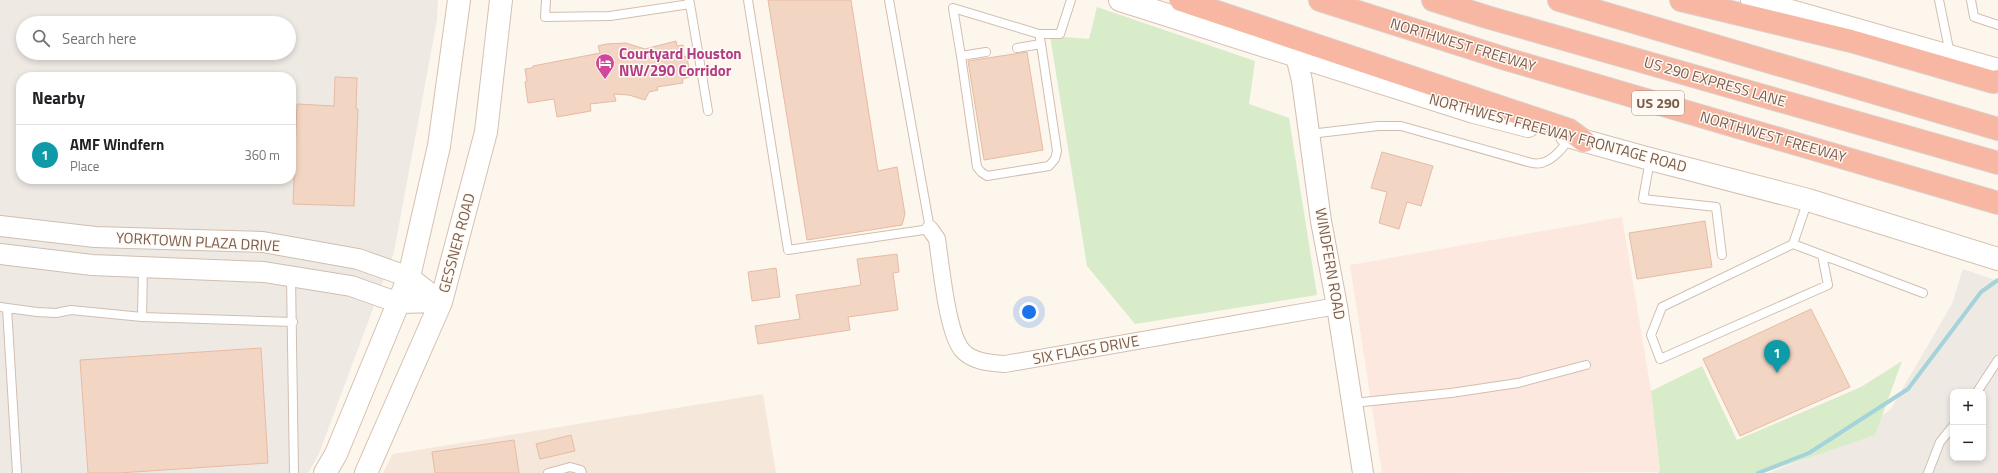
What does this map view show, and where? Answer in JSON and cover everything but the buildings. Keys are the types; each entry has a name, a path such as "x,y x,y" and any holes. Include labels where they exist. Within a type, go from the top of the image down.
{"highway":[{"path":"1181,0 1569,130 1577,138"},
{"name":"NORTHWEST FREEWAY","path":"1320,0 1506,59 1998,203"},
{"name":"US 290 EXPRESS LANE","path":"1433,0 1494,20 1998,163"},
{"path":"1559,0 1998,129"},
{"path":"1681,0 1851,41 1993,82 1998,81"}],"main road":[{"path":"325,473 336,454 409,277 439,146 458,0"},
{"name":"GESSNER ROAD","path":"366,473 441,302 486,132 501,0"},
{"name":"NORTHWEST FREEWAY FRONTAGE ROAD","path":"1120,0 1474,112 1808,200 1992,257"},
{"path":"1752,0 1950,55 1998,70"}],"street":[{"name":"WINDFERN ROAD","path":"1296,56 1321,221 1337,306 1363,473"},
{"name":"YORKTOWN PLAZA DRIVE","path":"0,226 95,236 263,242 358,259 409,277 441,302"},
{"name":"SIX FLAGS DRIVE","path":"930,229 937,239 952,332 962,351 981,362 1005,364 1337,306"},
{"path":"143,267 145,238"},
{"name":"YORKTOWN PLAZA DRIVE","path":"0,254 92,265 264,272 351,286 399,303 441,302"}],"lane":[{"path":"546,0 545,18 610,16 690,2 708,111"},
{"path":"748,0 788,250 930,229 889,0"},
{"path":"1039,34 1057,151 1055,159 1049,166 987,176 977,167 953,8 1039,34 1060,34 1071,0"},
{"path":"1939,0 1950,55"},
{"path":"1971,0 1974,17 1998,24"},
{"path":"1017,48 1041,44"},
{"path":"961,56 986,52"},
{"path":"1309,134 1378,126 1401,126 1528,162 1540,164 1551,158 1566,144 1577,138"},
{"path":"1650,159 1643,199 1716,207 1722,255"},
{"path":"1808,200 1793,244 1662,307 1651,335 1660,359 1828,285 1822,255"},
{"path":"1793,244 1923,293"},
{"path":"142,317 143,267"},
{"path":"291,276 293,322 294,473"},
{"path":"17,473 4,307 45,313 56,313 71,310 142,317 293,322"},
{"path":"1979,389 1998,360"},
{"path":"1352,404 1451,393 1518,383 1586,365"},
{"path":"1928,473 1940,442 1950,430"},
{"path":"548,473 570,466 581,470 582,473"}],"shaded area":[{"path":"0,0 438,0 437,20 394,252 319,454 308,473 0,473"},
{"path":"1622,217 1651,391 1660,472 1382,473 1350,265"},
{"path":"1963,269 1998,281 1998,473 1768,473 1823,452 1890,410 1952,304"},
{"path":"763,394 776,473 383,473 393,454"}],"green space":[{"path":"1097,7 1255,61 1249,104 1289,118 1317,295 1135,324 1087,266 1050,36 1089,39"},
{"path":"1902,361 1875,435 1763,473 1658,473 1660,471 1651,391 1702,366 1737,440 1861,387"}],"waterway":[{"path":"1758,473 1809,453 1908,389 1981,292 1998,280"}],"place":[{"name":"Courtyard Houston NW/290 Corridor","path":"605,80"},
{"name":"AMF Windfern","path":"1777,373"}]}
